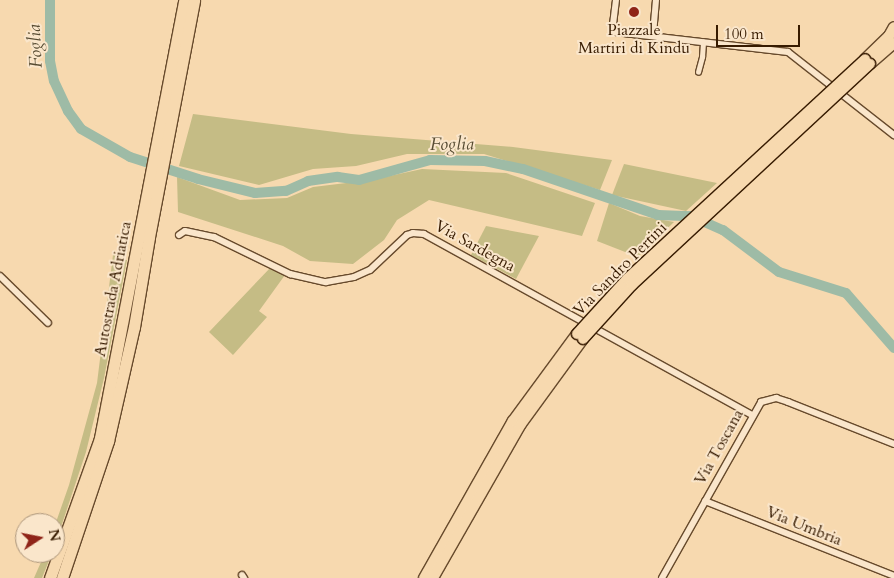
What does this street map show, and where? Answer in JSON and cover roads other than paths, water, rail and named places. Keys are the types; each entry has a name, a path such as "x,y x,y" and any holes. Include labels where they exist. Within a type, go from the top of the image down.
{"highway":[{"name":"Autostrada Adriatica","path":"50,578 100,438 144,236 171,89 184,0"},
{"name":"Autostrada Adriatica","path":"171,89 194,0"},
{"name":"Autostrada Adriatica","path":"62,578 108,441 134,327 144,236"}],"main road":[{"name":"Via Sandro Pertini","path":"868,62 894,27"},
{"name":"Via Sandro Pertini","path":"424,578 514,421 580,336 868,62 894,43"},
{"name":"Via Sandro Pertini","path":"433,578 521,424 580,336"}],"street":[{"path":"616,0 613,24 615,32 788,52 894,135"},
{"path":"656,0 653,32 661,38"},
{"path":"698,72 703,42"},
{"name":"Via Sardegna","path":"179,235 185,231 214,237 290,274 326,282 354,278 370,270 407,235 413,233 424,234 752,415"},
{"path":"0,276 48,322"},
{"name":"Via Toscana","path":"662,578 761,402 768,398 776,398 894,444"},
{"name":"Via Umbria","path":"705,501 894,576"}],"waterway":[{"name":"Foglia","path":"50,0 50,61 54,81 68,111 81,129 130,157 198,179 255,193 286,191 308,181 338,177 359,180 430,160 485,161 523,169 658,215 691,216 723,230 779,272 846,293 894,348"}],"place":[{"name":"Piazzale Martiri di Kindu","path":"634,12"}]}
